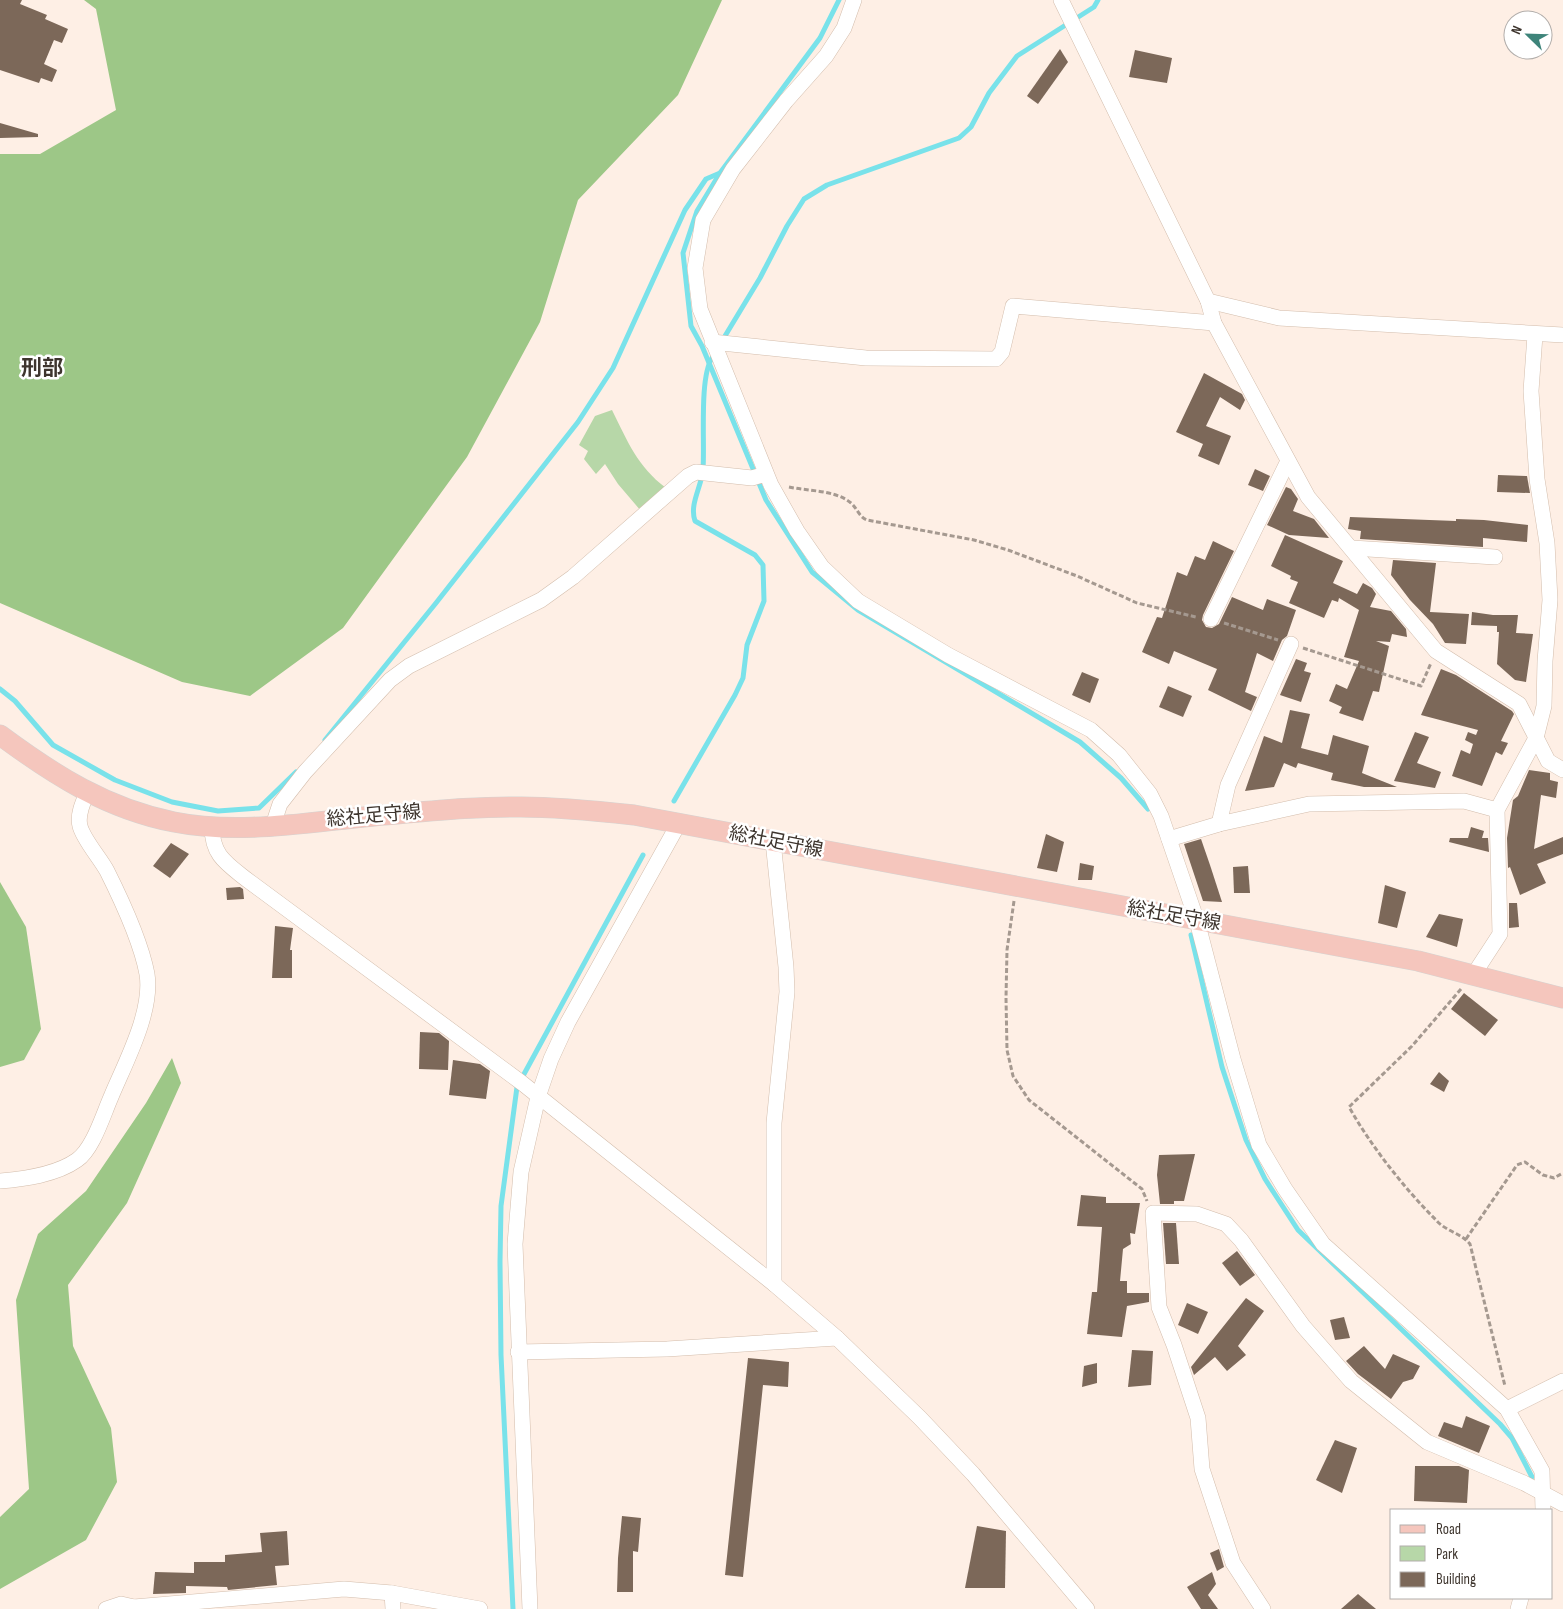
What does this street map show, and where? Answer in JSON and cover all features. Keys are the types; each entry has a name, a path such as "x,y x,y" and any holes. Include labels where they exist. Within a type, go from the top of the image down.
{"main road":[{"name":"総社足守線","path":"0,735 45,768 87,793 137,812 174,822 212,827 273,825 463,808 582,809 679,823 1418,961 1563,998"}],"street":[{"path":"854,0 844,28 826,56 786,101 733,169 703,220 695,268 700,309 762,478 822,567 858,601 948,655 1091,730 1119,755 1150,794 1169,839 1197,921 1233,1059 1259,1145 1285,1189 1324,1244 1507,1409 1542,1471 1543,1509"},
{"path":"1061,0 1208,301 1214,323 1308,497 1436,651 1519,704 1548,761 1563,770"},
{"path":"1208,301 1279,318 1535,335 1563,335"},
{"path":"712,342 866,358 996,359 1002,352 1013,306 1214,323"},
{"path":"1474,974 1500,934 1496,810 1536,738 1544,706 1544,661 1550,600 1547,543 1537,479 1531,391 1535,335"},
{"path":"1211,619 1288,461"},
{"path":"273,825 280,804 305,772 390,680 409,666 541,600 573,578 688,476 702,472 762,478"},
{"path":"1352,548 1495,557"},
{"path":"1219,824 1228,785 1291,644"},
{"path":"0,1181 19,1179 61,1169 78,1160 96,1132 139,1029 146,999 147,975 137,941 107,872 80,826 80,808 87,793"},
{"path":"1169,839 1219,824 1309,804 1464,801 1496,810"},
{"path":"530,1609 515,1244 516,1207 529,1130 551,1060 568,1022 679,823"},
{"path":"212,827 215,848 222,859 246,879 518,1081 774,1284 837,1338 920,1418 973,1474 1087,1609"},
{"path":"773,841 787,992 774,1123 774,1284"},
{"path":"1263,1609 1233,1563 1202,1469 1198,1418 1174,1345 1159,1307 1153,1213 1197,1214 1226,1224 1241,1240 1303,1326 1351,1381 1426,1442 1524,1483 1563,1504"},
{"path":"518,1352 666,1349 837,1338"},
{"path":"1507,1409 1563,1381"},
{"path":"106,1609 121,1604 134,1608 344,1589 392,1593 480,1609"},
{"path":"392,1593 392,1609"}],"path":[{"path":"762,478 839,496 851,503 862,518 974,540 1008,550 1077,576 1137,603 1211,619 1421,686 1436,651"},
{"path":"1016,887 1007,950 1006,998 1007,1050 1013,1076 1029,1100 1142,1189 1153,1213"},
{"path":"1474,974 1412,1046 1350,1107 1367,1138 1437,1222 1466,1239 1470,1244 1507,1395 1507,1409"},
{"path":"1466,1239 1517,1164 1525,1162 1543,1175 1554,1178 1563,1173"}],"green space":[{"path":"84,0 722,0 678,95 578,200 540,322 467,457 343,628 250,696 182,682 0,603 0,154 40,154 116,110 96,9"},
{"path":"612,410 628,443 640,462 666,488 641,511 618,484 605,464 596,474 584,459 588,451 579,445 595,416"},
{"path":"0,882 26,927 41,1029 24,1060 0,1067"},
{"path":"172,1058 181,1083 127,1203 68,1285 73,1346 111,1428 117,1482 86,1540 0,1589 0,1517 29,1489 16,1300 38,1234 86,1191 146,1103"}],"building":[{"path":"0,0 22,0 20,4 47,15 45,19 68,29 62,43 54,40 44,64 57,70 52,82 41,78 39,83 0,70"},
{"path":"1060,49 1068,62 1038,104 1027,96"},
{"path":"1135,50 1172,58 1167,83 1129,77"},
{"path":"0,123 38,134 38,137 0,138"},
{"path":"1204,373 1242,394 1245,400 1240,410 1220,397 1206,426 1231,436 1219,465 1198,456 1203,444 1176,432"},
{"path":"1255,469 1270,476 1263,491 1248,485"},
{"path":"1498,475 1527,476 1530,493 1497,492"},
{"path":"1286,487 1291,489 1298,499 1293,511 1314,519 1329,538 1289,535 1267,525"},
{"path":"1350,517 1456,521 1456,519 1484,520 1528,525 1527,542 1483,538 1483,547 1360,539 1361,531 1348,529"},
{"path":"1285,535 1343,561 1333,583 1357,594 1363,583 1372,588 1376,594 1370,607 1391,611 1406,629 1407,637 1392,634 1390,642 1376,641 1389,646 1379,692 1373,691 1363,721 1339,713 1342,707 1329,701 1336,684 1347,689 1359,661 1344,657 1359,610 1339,598 1338,602 1332,600 1324,618 1289,603 1298,582 1290,579 1291,576 1271,566"},
{"path":"1213,541 1234,551 1203,615 1202,620 1206,627 1212,628 1219,624 1232,597 1263,610 1267,599 1296,610 1287,636 1282,640 1273,661 1257,653 1245,692 1257,697 1251,711 1208,690 1217,669 1174,651 1169,664 1142,652 1157,617 1162,618 1177,572 1187,576 1195,556 1205,560"},
{"path":"1393,560 1436,563 1430,612 1469,614 1466,644 1445,643 1433,624 1410,600 1391,575"},
{"path":"1472,612 1493,615 1518,615 1516,633 1533,634 1526,682 1515,680 1497,664 1499,632 1497,632 1497,626 1471,625"},
{"path":"1296,659 1307,663 1304,671 1311,673 1301,702 1280,695"},
{"path":"1441,669 1456,675 1514,714 1501,741 1508,743 1502,755 1496,752 1482,786 1452,776 1461,750 1470,754 1473,744 1465,740 1468,732 1476,735 1478,730 1421,715"},
{"path":"1082,672 1099,679 1090,703 1072,695"},
{"path":"1168,686 1192,696 1183,717 1159,707"},
{"path":"1290,710 1310,714 1301,748 1328,755 1333,735 1369,746 1362,773 1397,787 1364,787 1331,780 1333,773 1298,763 1296,768 1284,763 1274,787 1245,791 1264,736 1282,743"},
{"path":"1415,732 1429,737 1417,763 1441,772 1435,788 1394,781"},
{"path":"1529,770 1550,773 1550,780 1558,782 1556,798 1541,795 1534,849 1563,837 1563,854 1537,864 1546,883 1520,895 1510,867 1508,868 1507,838 1513,800 1518,796"},
{"path":"1471,827 1484,831 1482,838 1488,838 1489,852 1449,842 1450,838 1468,838"},
{"path":"1046,834 1064,842 1057,872 1037,868"},
{"path":"1201,839 1222,902 1203,901 1184,844"},
{"path":"171,843 189,854 170,878 153,866"},
{"path":"1080,863 1094,866 1092,880 1078,880"},
{"path":"1248,866 1250,893 1234,893 1233,867"},
{"path":"1385,885 1406,892 1397,928 1378,923"},
{"path":"240,887 243,889 244,899 227,900 226,888"},
{"path":"1509,903 1517,903 1519,927 1509,928"},
{"path":"1439,914 1463,919 1457,947 1426,937"},
{"path":"275,926 293,928 290,950 292,950 292,978 272,978"},
{"path":"1464,993 1498,1020 1485,1036 1451,1009"},
{"path":"420,1032 439,1033 449,1041 448,1070 419,1069"},
{"path":"453,1060 480,1064 490,1071 486,1099 449,1095"},
{"path":"1439,1072 1449,1081 1444,1092 1430,1084"},
{"path":"1195,1154 1184,1201 1174,1201 1174,1204 1160,1204 1157,1175 1159,1155"},
{"path":"1081,1195 1106,1197 1106,1203 1140,1203 1135,1234 1130,1233 1131,1244 1123,1249 1120,1281 1127,1281 1127,1293 1149,1293 1149,1302 1127,1306 1122,1337 1087,1334 1092,1292 1097,1292 1102,1227 1077,1226"},
{"path":"1163,1223 1176,1223 1179,1264 1166,1264"},
{"path":"1237,1251 1255,1275 1240,1286 1222,1263"},
{"path":"1246,1298 1264,1311 1238,1346 1246,1355 1227,1371 1215,1357 1194,1375 1191,1367"},
{"path":"1187,1303 1208,1312 1198,1334 1178,1325"},
{"path":"1344,1317 1350,1338 1335,1340 1330,1320"},
{"path":"1364,1346 1385,1369 1393,1354 1420,1366 1413,1379 1403,1382 1391,1399 1358,1374 1346,1361"},
{"path":"1132,1350 1153,1351 1151,1385 1128,1387"},
{"path":"748,1358 789,1362 788,1387 763,1385 743,1577 725,1575"},
{"path":"1097,1363 1097,1383 1082,1387 1084,1366"},
{"path":"1466,1416 1490,1426 1479,1453 1438,1436 1444,1422 1462,1428"},
{"path":"1335,1440 1357,1448 1342,1493 1316,1480"},
{"path":"1415,1466 1459,1466 1469,1470 1467,1503 1414,1501"},
{"path":"622,1516 641,1518 638,1552 633,1551 633,1592 617,1592"},
{"path":"977,1526 1006,1531 1005,1588 965,1588"},
{"path":"287,1531 289,1565 275,1566 277,1585 228,1590 227,1587 186,1586 186,1593 153,1594 155,1572 194,1573 194,1562 225,1562 225,1555 262,1552 260,1533"},
{"path":"1219,1549 1224,1567 1217,1571 1210,1553"},
{"path":"1212,1572 1216,1584 1208,1595 1218,1609 1201,1609 1187,1587"},
{"path":"1358,1594 1376,1609 1341,1609"}],"waterway":[{"path":"839,0 820,38 720,173 697,211 683,253 691,326 702,346 766,500 812,572 858,610 1080,742 1121,778 1148,809"},
{"path":"725,336 804,199 827,185 959,138 971,127 989,93 1017,56 1094,7 1098,0"},
{"path":"325,740 436,603 578,422 613,368 685,210 706,179 720,173"},
{"path":"674,801 743,678 747,645 764,601 763,565 755,555 695,521 694,508 703,469 705,380 712,358"},
{"path":"0,689 15,701 53,745 115,780 172,802 218,811 259,808 296,772"},
{"path":"513,1609 501,1355 500,1262 501,1206 517,1087 643,855"},
{"path":"1191,935 1222,1067 1246,1140 1265,1179 1298,1230 1500,1424 1512,1438 1532,1477"}],"district":[{"name":"刑部","path":"42,368"}]}
